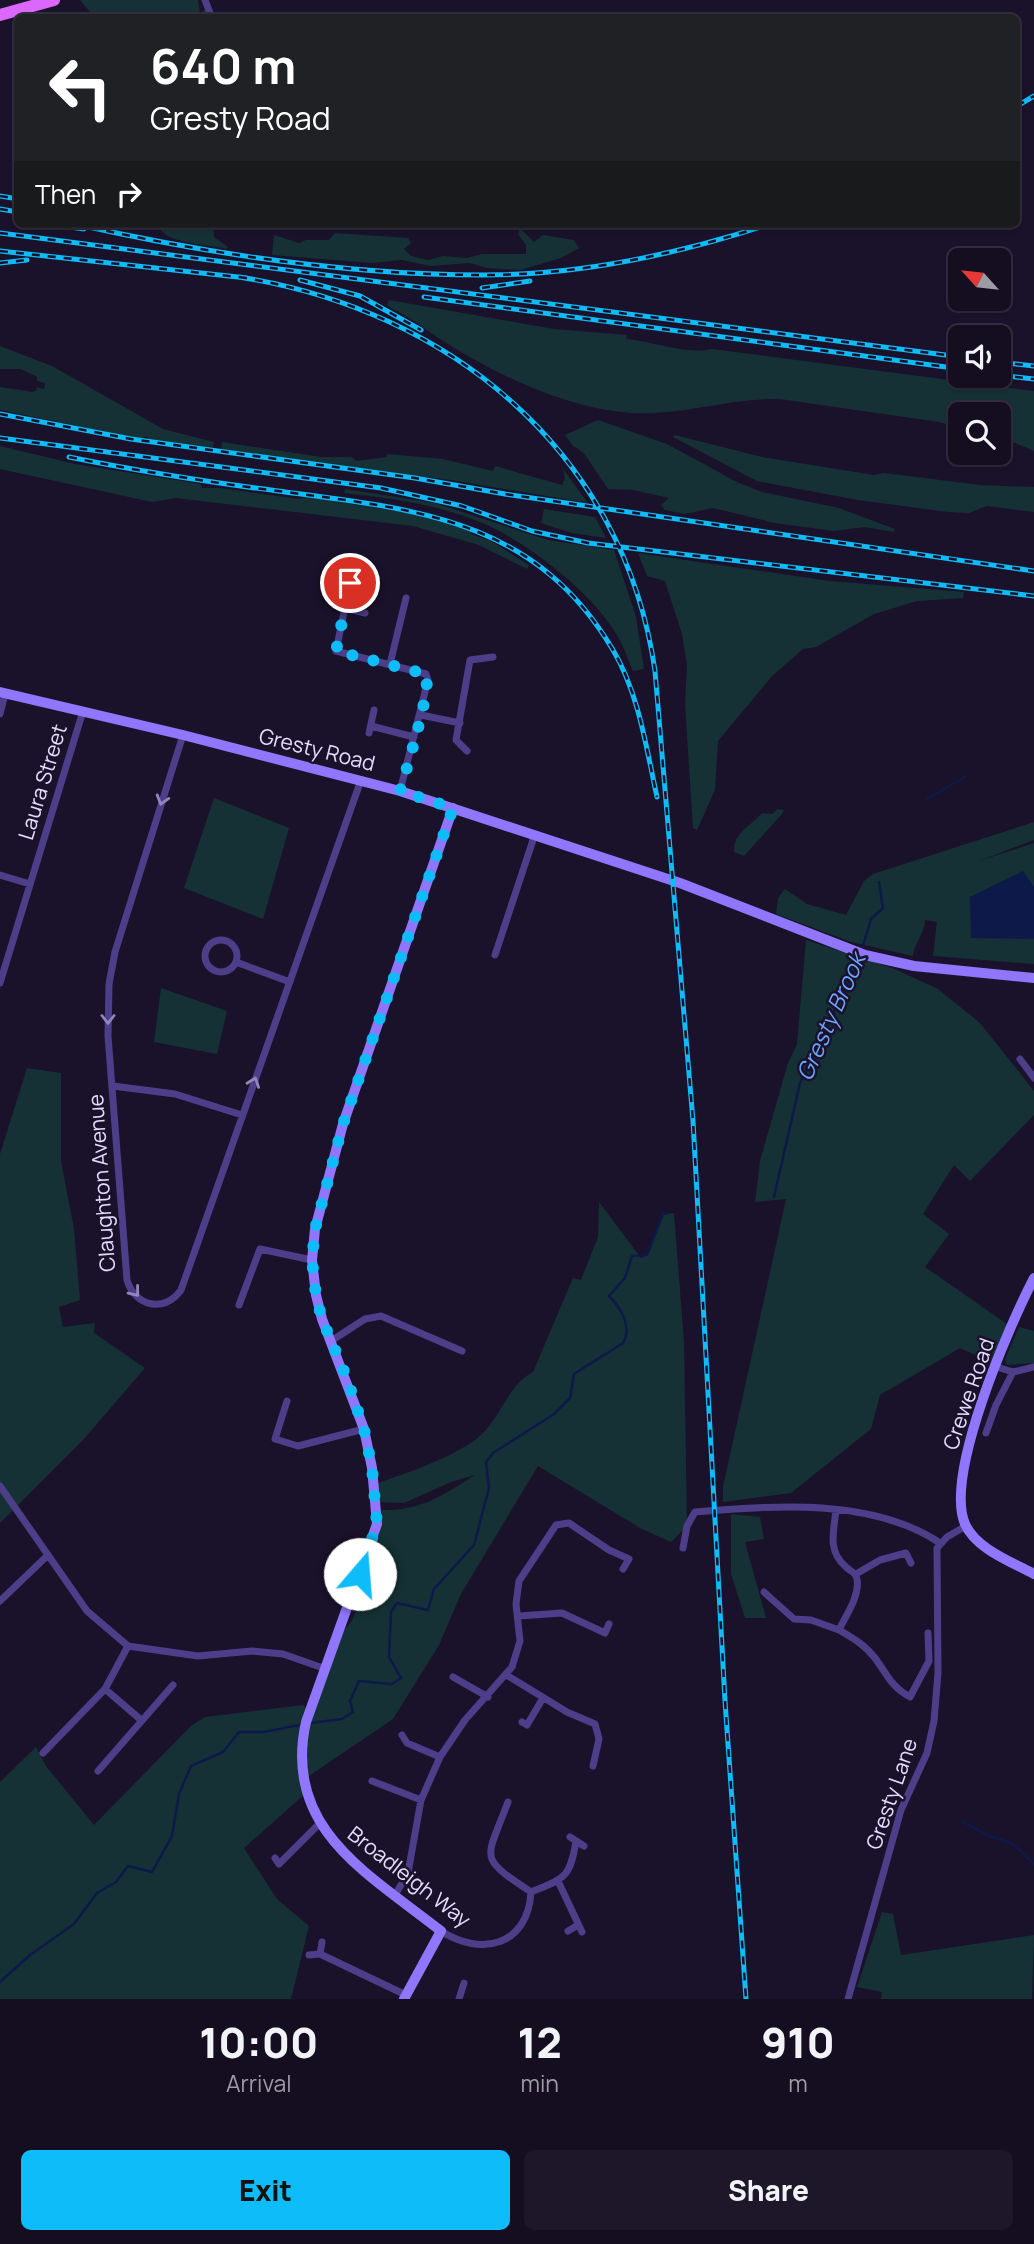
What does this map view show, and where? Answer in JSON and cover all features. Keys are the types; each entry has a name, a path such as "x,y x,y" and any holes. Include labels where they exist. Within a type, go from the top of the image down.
{"main road":[{"path":"0,15 54,0"}],"street":[{"path":"350,583 336,651 426,674 428,680 400,791"},
{"path":"390,664 406,598"},
{"path":"344,608 365,612"},
{"path":"467,751 456,740 470,660 493,657"},
{"path":"0,714 2,693"},
{"name":"Gresty Road","path":"2,693 183,735 400,791 534,837 659,875 862,954 927,967 1034,978"},
{"path":"374,710 370,729 414,737"},
{"name":"Laura Street","path":"0,983 83,711"},
{"path":"421,715 460,723"},
{"name":"Claughton Avenue","path":"183,735 115,951 109,984 113,1086 127,1280 134,1294 148,1304 164,1303 181,1290 361,780"},
{"name":"Broadleigh Way","path":"453,808 343,1124 321,1201 312,1260 322,1319 364,1429 372,1468 377,1524 306,1722 301,1757 306,1793 319,1824 344,1853 441,1931 466,1945 496,1943 521,1924 529,1909 531,1892"},
{"path":"495,955 534,837"},
{"path":"0,875 30,884"},
{"path":"215,940 225,940 236,951 236,962 229,970 217,972 205,963 205,951 215,940"},
{"path":"236,962 290,982"},
{"path":"1020,1059 1034,1078"},
{"path":"113,1086 175,1094 242,1115"},
{"path":"239,1305 260,1249 312,1260"},
{"name":"Crewe Road","path":"966,1526 960,1494 970,1438 1034,1278"},
{"path":"331,1340 365,1319 381,1316 462,1350"},
{"path":"997,1367 1013,1373 1034,1367"},
{"path":"986,1433 996,1405 1013,1373"},
{"path":"287,1401 275,1439 298,1446 364,1429"},
{"path":"0,1486 86,1611 128,1646 198,1656 252,1651 283,1654 326,1670"},
{"path":"683,1549 687,1526 695,1512 800,1505 904,1522 940,1544 966,1526 988,1548 1034,1574"},
{"path":"836,1511 832,1548 838,1560 856,1574"},
{"path":"395,1895 408,1873 421,1800 440,1757 465,1720 508,1676 519,1649 517,1596 522,1573 556,1525 569,1523 609,1550 629,1559"},
{"name":"Gresty Lane","path":"848,1999 901,1810 927,1753 934,1721 939,1615 935,1561 940,1544"},
{"path":"623,1569 634,1551"},
{"path":"856,1574 895,1554 906,1553 911,1563"},
{"path":"0,1601 47,1556"},
{"path":"839,1630 856,1595 856,1574"},
{"path":"764,1592 794,1619 839,1630 858,1640 875,1658 889,1681 910,1697 929,1661 928,1633"},
{"path":"519,1616 562,1613 603,1636 609,1624"},
{"path":"43,1753 105,1689 128,1646"},
{"path":"508,1676 543,1698 595,1724 599,1739 593,1766"},
{"path":"453,1677 488,1697"},
{"path":"98,1771 173,1685"},
{"path":"105,1689 141,1719"},
{"path":"528,1725 543,1698"},
{"path":"402,1735 406,1747 440,1757"},
{"path":"372,1781 421,1800"},
{"path":"508,1802 490,1851 491,1861 497,1870 531,1892 558,1881 571,1868 573,1839 584,1846"},
{"path":"279,1864 319,1824"},
{"path":"558,1881 580,1928 568,1931"},
{"path":"309,1955 320,1954 405,1997 441,1931"},
{"path":"320,1954 322,1942"},
{"path":"459,1999 464,1983"}],"green space":[{"path":"80,0 198,0 200,13 208,7 212,14 92,14"},
{"path":"159,228 213,228 214,237 228,247 226,249 187,242"},
{"path":"520,228 534,242 543,235 574,240 579,248 561,258 520,270 487,268 469,263 430,266 402,260 372,263 272,255 274,235 299,243 306,240 329,240 335,233 408,238 411,243 404,249 411,256 428,260 443,256 467,258 482,254 526,254 526,245 518,234"},
{"path":"389,300 554,329 627,335 626,339 680,349 712,349 948,380 948,388 1011,388 1034,391 1034,451 1011,441 1011,402 948,402 948,424 780,399 649,413 631,413 582,405 510,378 443,341 387,305"},
{"path":"0,346 52,366 163,429 214,442 213,447 148,440 147,436 140,439 0,410 0,387 33,392 37,390 36,387 44,389 45,383 37,381 37,377 21,369 0,369"},
{"path":"598,420 667,444 737,482 762,492 839,508 895,529 894,532 865,527 834,531 775,523 713,508 685,514 665,510 661,505 669,498 633,490 608,489 584,453 573,446 565,435"},
{"path":"675,435 762,457 874,475 884,473 980,485 1034,487 1034,512 987,506 969,513 948,512 858,500 757,481 673,437"},
{"path":"222,442 321,457 351,457 357,461 386,457 387,454 443,459 493,471 495,466 562,485 565,478 563,469 588,503 451,480 221,451"},
{"path":"0,446 75,464 201,484 202,488 298,499 307,497 415,514 472,531 471,534 491,541 529,565 527,569 479,545 413,526 176,498 152,502 0,469"},
{"path":"345,489 435,503 548,540 614,550 636,617 644,669 633,671 618,637 593,603 557,570 517,541 480,522 447,511 344,493"},
{"path":"544,509 595,517 606,538 572,533 541,523"},
{"path":"638,553 830,581 964,592 963,598 917,601 874,614 816,647 803,649 772,676 718,741 715,790 697,830 693,828 685,704 687,665 682,634 665,581 647,576"},
{"path":"214,798 289,828 263,919 184,888"},
{"path":"778,809 784,810 782,814 744,856 734,852 736,840 744,830 762,813 772,814"},
{"path":"1034,822 1034,840 979,861 1034,843 1034,964 933,956 937,922 925,920 913,956 851,942 776,914 778,898 785,889 807,904 846,915 864,881 873,874"},
{"path":"806,940 895,969 938,989 980,1023 1034,1091 1034,1115 970,1181 954,1165 923,1214 949,1234 925,1267 1007,1324 991,1362 960,1348 880,1395 871,1429 791,1493 723,1502 723,1487 786,1199 755,1202 760,1161 788,1063 797,1044"},
{"path":"161,988 227,1011 217,1054 154,1042"},
{"path":"27,1068 61,1073 61,1161 74,1229 80,1300 59,1307 63,1327 95,1323 94,1333 145,1368 83,1440 0,1523 0,1154"},
{"path":"599,1202 641,1258 647,1255 663,1214 674,1213 684,1342 687,1526 671,1542 640,1528 538,1466 461,1594 439,1645 393,1719 303,1780 306,1793 244,1848 277,1899 309,1926 291,1999 0,1999 0,1782 36,1747 46,1766 94,1825 191,1726 205,1717 303,1705 309,1711 338,1638 352,1621 368,1578 379,1510 407,1508 430,1501 475,1475 451,1482 404,1503 378,1502 378,1483 433,1463 472,1442 489,1426 517,1384 533,1372 573,1278 581,1280 598,1237"},
{"path":"1019,1327 1034,1331 1034,1363 1007,1365 1005,1360"},
{"path":"731,1514 760,1517 764,1539 745,1542 766,1618 745,1618 731,1574"},
{"path":"882,1912 893,1914 901,1955 1034,1935 1032,1999 881,1999 882,1992 857,1987"}],"shaded area":[{"path":"1023,871 1034,887 1034,939 971,938 970,897"}],"waterway":[{"name":"Gresty Brook","path":"927,799 965,777"},
{"name":"Gresty Brook","path":"862,949 871,919 883,908 879,882"},
{"name":"Gresty Brook","path":"774,1197 800,1083 861,956"},
{"name":"Gresty Brook","path":"310,1723 342,1719 353,1712 350,1701 359,1681 392,1684 401,1678 389,1657 391,1612 397,1603 428,1610 434,1589 474,1545 489,1488 486,1462 493,1453 554,1414 570,1398 574,1374 623,1343 626,1324 621,1311 609,1296 625,1278 632,1256 647,1255 663,1214 668,1213"},
{"name":"Gresty Brook","path":"0,1982 30,1955 74,1924 97,1893 116,1882 128,1866 152,1872 172,1836 179,1794 191,1766 223,1752 239,1732 264,1732 304,1724"},
{"path":"963,1822 989,1836 1012,1843 1034,1864"}],"railway":[{"path":"1020,104 1034,96"},
{"path":"0,196 14,198"},
{"path":"0,209 14,211"},
{"path":"77,228 84,229"},
{"path":"93,228 176,245 278,261 381,271 484,275 556,271 629,261 700,245 758,228"},
{"path":"0,233 948,355"},
{"path":"0,251 247,278"},
{"path":"0,263 27,260"},
{"path":"239,277 316,294 389,322 456,359 515,405 566,459 607,522 637,593 655,671 693,1121 725,1701 746,1999"},
{"path":"300,280 360,296 421,330"},
{"path":"482,288 530,281"},
{"path":"424,297 948,367"},
{"path":"1011,363 1034,366"},
{"path":"1011,376 1034,379"},
{"path":"0,414 131,439 415,478 505,494 1034,571"},
{"path":"0,438 381,488 462,506 532,531 588,543 1034,596"},
{"path":"69,457 423,514 467,528 509,546 547,572 582,606 613,650 635,703 657,797"}],"route":[{"path":"350,583 336,651 426,674 428,680 400,791 453,808 343,1124 315,1229 312,1260 316,1296 322,1319 364,1429 372,1468 373,1506 377,1524 360,1574"}]}
